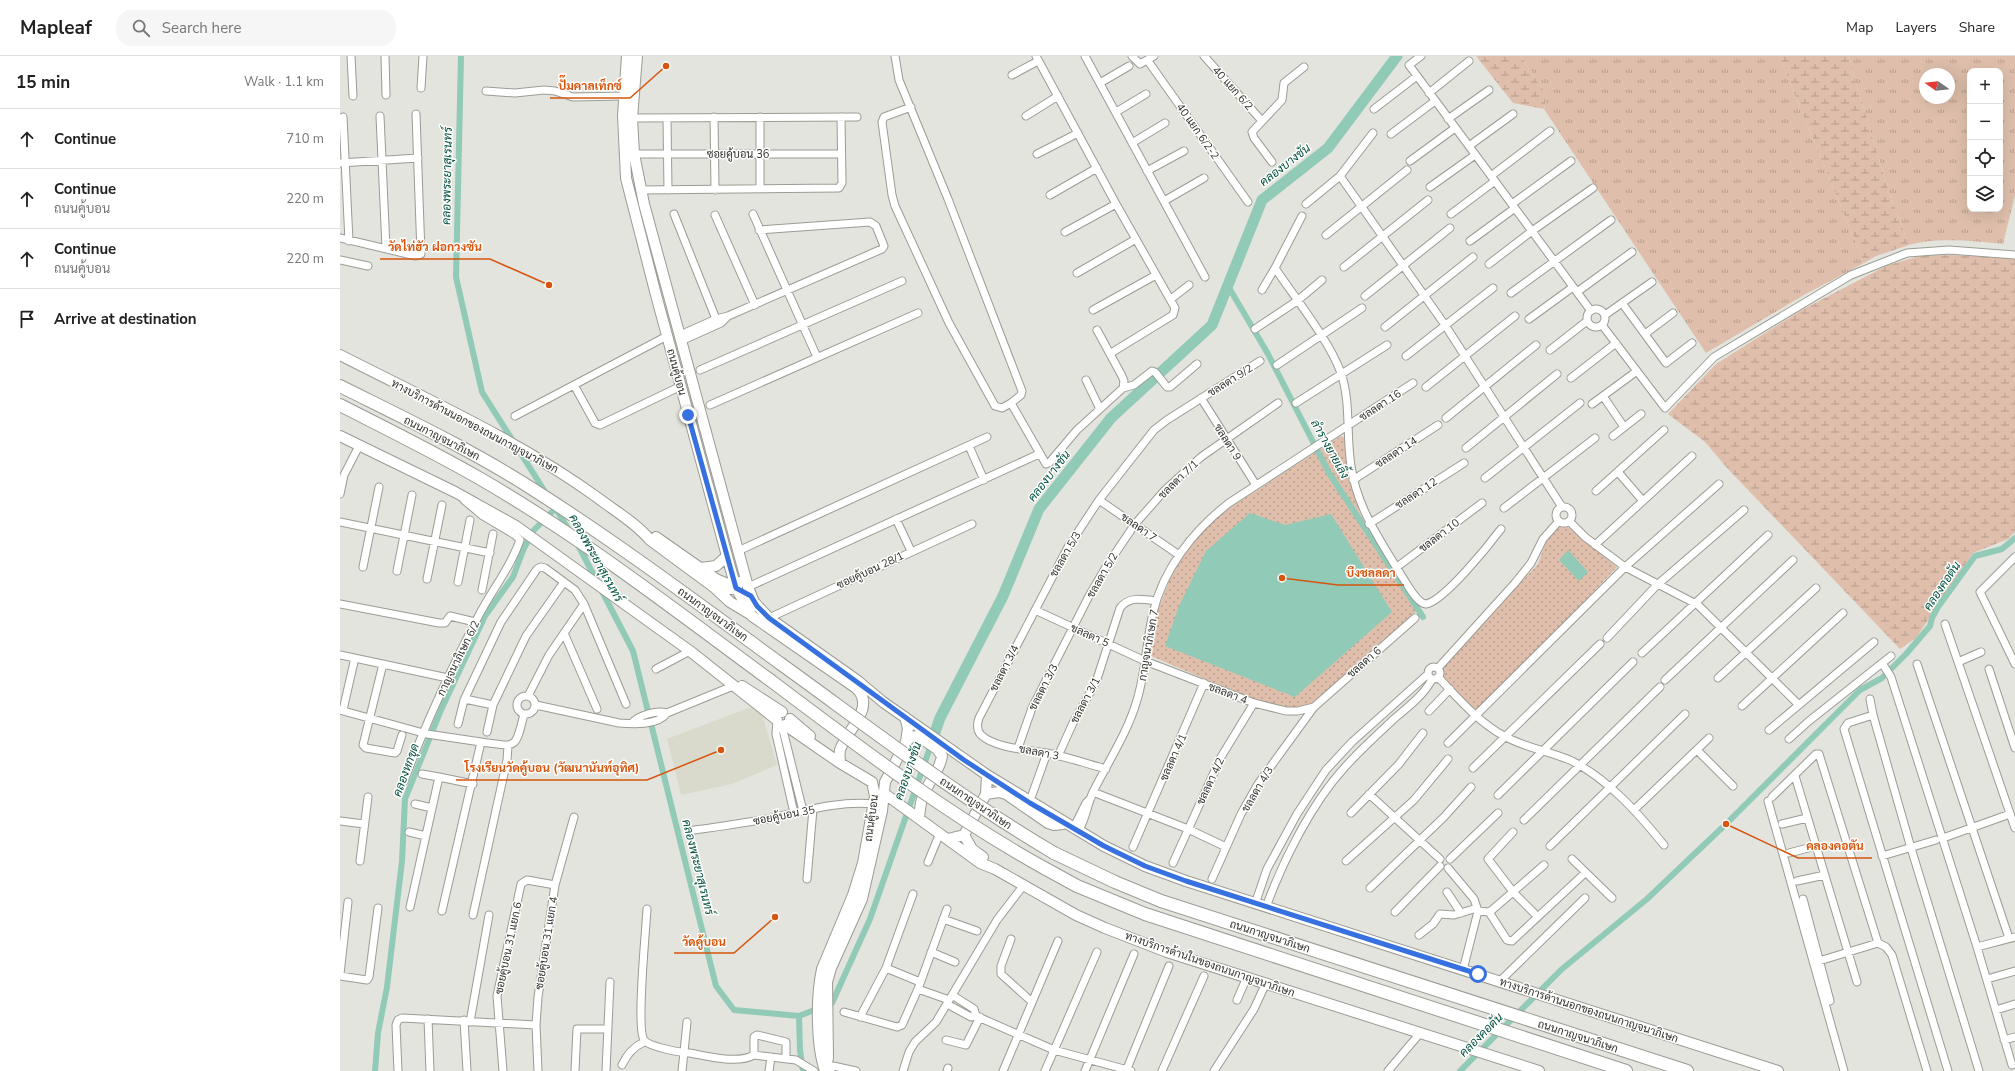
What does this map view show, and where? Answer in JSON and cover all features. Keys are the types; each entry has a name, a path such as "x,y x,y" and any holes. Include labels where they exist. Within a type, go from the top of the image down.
{"highway":[{"name":"ถนนกาญจนาภิเษก","path":"340,386 489,462 540,493 640,562 961,795 1054,853 1108,879 1160,901 1687,1071"},
{"name":"ถนนกาญจนาภิเษก","path":"340,405 480,478 556,526 933,799 985,834 1077,886 1145,914 1626,1071"}],"main road":[{"name":"ถนนคู้บอน","path":"627,56 623,116 626,178 680,386 736,588 752,616 856,688 862,695 864,706"},
{"name":"ถนนคู้บอน","path":"637,56 632,118 634,154 641,190 750,591 757,606 769,618 858,681 883,702 905,717 908,728 906,742 885,782 888,796 862,899 831,968 822,995"},
{"name":"ทางบริการด้านนอกของถนนกาญจนาภิเษก","path":"340,356 457,414 527,451 573,480 644,533 664,542 716,579 736,588 750,591"},
{"path":"340,436 455,492 516,526 840,763"},
{"name":"ทางบริการด้านนอกของถนนกาญจนาภิเษก","path":"644,533 650,540 715,588 723,590 736,588"},
{"path":"701,568 716,566 727,556"},
{"path":"736,588 744,571"},
{"path":"715,588 730,602 752,616"},
{"path":"712,668 733,686 825,747 840,750"},
{"path":"840,763 840,750 864,706 883,702"},
{"name":"ทางบริการด้านนอกของถนนกาญจนาภิเษก","path":"905,717 923,734 939,746 964,760 1072,828 1145,866 1255,904 1778,1071"},
{"path":"906,742 914,736 923,734"},
{"path":"915,816 923,795 938,768 942,756 939,746"},
{"path":"938,768 948,759 964,760"},
{"name":"ถนนคู้บอน","path":"825,1071 820,1058 823,1024 822,969 858,882 874,804 875,790 872,782 840,763"},
{"path":"964,835 986,794 987,775"},
{"path":"872,782 885,782"},
{"path":"986,794 999,792 1006,794 1048,823 1072,828"},
{"name":"ทางบริการด้านในของถนนกาญจนาภิเษก","path":"888,796 980,863 995,869 1023,886 1105,928 1167,952 1496,1057 1518,1068 1539,1071"},
{"path":"944,836 964,835"},
{"path":"964,835 972,849 995,869"}],"street":[{"path":"352,56 353,96"},
{"path":"385,56 386,95"},
{"path":"421,88 423,56"},
{"path":"895,56 899,80 911,107 1021,388 1021,395 1002,408 995,406 949,323 895,206 891,189 882,122 884,117 911,107"},
{"path":"1085,56 1205,277"},
{"path":"1132,56 1140,64 1151,58"},
{"name":"40 แยก 6/2","path":"1204,56 1262,121"},
{"path":"1421,56 1409,65 1591,311"},
{"path":"1012,75 1037,58 1116,204 1176,308 1172,316 1111,353"},
{"name":"40 แยก 6/2-2","path":"1151,58 1248,202"},
{"path":"1429,93 1469,62"},
{"path":"1100,83 1129,66"},
{"path":"1272,162 1252,134 1253,129 1282,100 1284,83 1304,67"},
{"path":"1374,108 1417,76"},
{"path":"486,91 515,93 544,90 556,91 573,96 624,96"},
{"path":"1448,119 1489,90"},
{"path":"1116,112 1146,94"},
{"path":"1026,116 1058,96"},
{"path":"1391,134 1435,101"},
{"path":"340,238 416,256 420,255 422,252 416,114"},
{"path":"1469,146 1513,114"},
{"path":"380,116 386,248"},
{"path":"344,117 342,162 349,240"},
{"path":"714,117 715,190"},
{"path":"760,117 760,189"},
{"path":"641,190 839,188 842,183 841,117"},
{"path":"632,118 857,117"},
{"path":"667,118 668,190"},
{"path":"1132,142 1165,123"},
{"path":"1410,161 1455,128"},
{"path":"1451,214 1492,178 1550,131"},
{"path":"1037,154 1078,133"},
{"path":"1306,204 1340,176 1373,133"},
{"path":"1147,171 1184,150"},
{"name":"ซอยคู้บอน 36","path":"634,154 841,154"},
{"path":"1430,188 1475,155"},
{"path":"342,162 418,158"},
{"path":"1470,240 1571,161"},
{"path":"1050,195 1097,168"},
{"path":"1326,235 1407,170"},
{"path":"1340,176 1445,325 1562,508"},
{"path":"1164,201 1204,178"},
{"path":"1489,264 1532,231 1593,188"},
{"path":"1344,267 1383,238 1428,200"},
{"path":"1065,232 1116,204"},
{"path":"674,214 716,319"},
{"path":"752,214 817,357"},
{"path":"715,215 755,305"},
{"path":"1262,290 1302,216"},
{"path":"1511,293 1611,220"},
{"path":"680,338 716,319 728,316 755,305 882,249 883,244 872,222 760,230"},
{"path":"1365,296 1450,228"},
{"path":"1077,273 1136,239"},
{"path":"1602,325 1665,408 1714,357 1851,275 1907,252 1949,250 2015,255"},
{"path":"1530,319 1632,252"},
{"path":"1385,327 1472,257"},
{"path":"340,260 368,266"},
{"path":"1275,268 1320,336 1341,373 1345,391 1347,427 1353,480 1359,501 1369,524 1420,602 1430,603 1468,569 1501,530"},
{"path":"1093,310 1156,274"},
{"path":"1255,329 1297,301 1322,280"},
{"path":"700,370 902,281"},
{"path":"1605,315 1652,282"},
{"path":"1171,300 1189,285"},
{"path":"1406,356 1492,288"},
{"path":"1622,303 1666,363 1692,343"},
{"path":"1277,365 1362,308"},
{"path":"1550,350 1587,320 1588,314 1591,311 1598,309 1605,315 1605,321 1602,325 1593,327 1587,320"},
{"path":"710,404 918,313"},
{"path":"1645,334 1673,313"},
{"path":"680,338 721,323 728,316"},
{"path":"1426,387 1515,316"},
{"path":"1097,330 1111,353 1124,381 1123,388"},
{"path":"515,416 667,336"},
{"path":"1571,378 1616,343"},
{"path":"1296,403 1386,345"},
{"path":"1446,418 1485,388 1536,345"},
{"name":"ชลลดา 9/2","path":"1099,500 1154,430 1201,398 1260,362"},
{"path":"1011,403 1045,464 1049,463 1077,430 1123,388 1134,385 1150,372 1155,372 1167,386 1170,387 1197,364"},
{"path":"1592,404 1637,371"},
{"path":"1466,448 1505,418 1557,374"},
{"path":"1086,380 1100,409"},
{"name":"ชลลดา 16","path":"1347,427 1414,383"},
{"path":"574,385 595,423 600,425 680,386"},
{"path":"1603,396 1624,427"},
{"name":"ชลลดา 9","path":"1201,398 1256,485"},
{"name":"ชลลดา 7/1","path":"1135,524 1187,469 1226,438 1278,402"},
{"path":"1485,478 1580,403"},
{"path":"1613,436 1641,414"},
{"name":"ชลลดา 14","path":"1353,480 1438,425"},
{"name":"กาญจนาภิเษก 7","path":"1072,828 1086,814 1092,795 1133,713 1141,685 1150,626 1156,601 1179,555 1214,515 1256,485 1347,427"},
{"path":"1596,491 1664,430"},
{"path":"738,551 987,438"},
{"path":"1504,508 1595,438"},
{"path":"340,494 344,475 359,446"},
{"path":"969,446 984,480"},
{"path":"750,591 896,519 1039,454"},
{"path":"1595,545 1692,456"},
{"name":"ชลลดา 12","path":"1369,524 1464,463"},
{"path":"1618,472 1643,500"},
{"path":"1448,743 1625,568 1719,484"},
{"path":"363,567 379,487"},
{"name":"กาญจนาภิเษก 6/2","path":"404,781 448,678 475,622 511,563 520,539 483,516 455,492"},
{"path":"396,571 412,494"},
{"name":"ชลลดา 7","path":"1099,500 1179,555"},
{"name":"ชลลดา 5/3","path":"1034,610 1064,554 1099,500"},
{"name":"ชลลดา 10","path":"1397,567 1482,503"},
{"path":"427,579 442,505"},
{"path":"1565,507 1571,510 1572,517 1569,521 1565,523 1559,521 1556,514 1562,508 1565,507"},
{"path":"1607,638 1657,585 1744,510"},
{"path":"896,519 911,551"},
{"path":"458,582 470,520"},
{"path":"1438,668 1515,583 1531,563 1544,539 1559,521"},
{"path":"1569,521 1595,545 1625,568 1657,585 1695,602 1719,628 1746,652 1771,679 1798,704"},
{"path":"340,522 490,553"},
{"name":"ซอยคู้บอน 28/1","path":"769,618 972,524"},
{"name":"ชลลดา 5/2","path":"1073,628 1098,580 1135,524"},
{"path":"482,590 493,534"},
{"path":"1642,653 1768,535"},
{"path":"2013,559 2015,568"},
{"path":"2013,559 1980,592 2012,649 2015,664"},
{"path":"1665,680 1793,560"},
{"path":"458,724 465,699 501,622 537,569 541,567 545,568 575,590 584,604 626,704"},
{"path":"487,732 493,705 526,636 564,582"},
{"path":"1718,678 1816,588"},
{"name":"ชลลดา 3/1","path":"1058,756 1073,723 1096,682 1110,644 1117,614 1123,604 1135,599 1156,601"},
{"path":"340,604 439,623 445,623 450,616 475,622"},
{"path":"528,696 549,655 584,604"},
{"name":"ชลลดา 5","path":"1034,610 1145,661"},
{"name":"ชลลดา 3/4","path":"977,728 982,712 1034,610"},
{"path":"1742,706 1843,613"},
{"name":"ชลลดา 6","path":"1314,707 1415,618"},
{"path":"1946,624 2015,828"},
{"name":"ชลลดา 3/3","path":"1018,748 1026,722 1073,628"},
{"path":"564,633 597,709"},
{"path":"1769,730 1798,704 1874,642"},
{"path":"1473,768 1504,736 1600,644"},
{"path":"656,669 690,652"},
{"path":"1958,662 1981,652"},
{"path":"340,655 448,678"},
{"path":"1789,739 1809,721 1891,656"},
{"name":"ชลลดา 4","path":"1145,661 1254,703 1286,711 1298,711 1314,707"},
{"path":"354,662 341,710 425,733 508,746"},
{"path":"1498,795 1633,662"},
{"path":"1882,663 1891,677 1939,839 1977,947 2012,1065"},
{"path":"1917,664 1971,827 2012,938 1977,947"},
{"path":"1438,668 1432,667 1429,670 1433,677 1450,689 1476,715 1504,736 1555,754 1579,766 1609,786 1634,810 1664,845"},
{"path":"382,668 363,745 366,748 395,753 402,735"},
{"path":"1255,904 1267,869 1297,814 1326,770 1352,742 1440,673 1438,668"},
{"path":"1989,669 2015,748"},
{"path":"1266,907 1279,874 1297,840 1330,785 1357,754 1420,694 1433,677"},
{"name":"ชลลดา 4/1","path":"1133,847 1204,684"},
{"path":"536,705 617,723 632,723 637,718 660,712 667,713 733,686"},
{"path":"1524,820 1660,687"},
{"path":"1429,711 1450,689"},
{"path":"524,714 519,710 517,702 521,697 528,696 533,698 536,705"},
{"path":"465,699 493,705"},
{"path":"1870,699 1873,715 1911,848 1979,1071"},
{"name":"ชลลดา 4/2","path":"1173,863 1221,757 1254,703"},
{"path":"524,714 532,712 536,705"},
{"name":"ชลลดา 4/3","path":"1212,878 1258,784 1314,707"},
{"path":"1298,711 1302,722"},
{"path":"473,915 508,760 508,746 519,735 524,714"},
{"path":"1550,846 1609,786 1685,714"},
{"path":"1873,715 1848,723 1844,729 1948,1071"},
{"path":"783,720 803,811"},
{"path":"783,720 776,734 794,813"},
{"name":"ชลลดา 3","path":"977,728 980,734 986,739 1018,748 1047,753 1106,768"},
{"path":"1351,813 1399,764 1423,733"},
{"path":"1634,810 1698,752 1709,738"},
{"path":"442,911 481,742"},
{"path":"1698,752 1733,786"},
{"path":"1032,795 1047,753"},
{"path":"1844,1071 1770,799 1816,754 1819,754 1878,943"},
{"path":"1346,861 1422,792 1448,759"},
{"path":"422,774 472,784"},
{"path":"1795,776 1857,982"},
{"path":"410,907 439,777"},
{"path":"1370,888 1444,817 1471,788"},
{"path":"1369,794 1420,840 1444,869 1448,868 1474,899 1478,910 1463,970"},
{"path":"1092,795 1148,813 1188,829 1226,847"},
{"path":"360,861 368,797"},
{"name":"ซอยคู้บอน 35","path":"694,830 740,824 803,811 856,803 874,804"},
{"path":"415,804 432,808"},
{"path":"807,879 813,810"},
{"path":"1450,858 1498,813"},
{"path":"1882,856 1939,839 1971,827 2012,816"},
{"name":"ซอยคู้บอน 31 แยก 4","path":"538,1071 536,1025 538,997 555,885 574,817"},
{"path":"1782,824 1807,818"},
{"path":"340,821 364,824"},
{"path":"409,832 426,836"},
{"path":"1512,832 1488,859 1514,893 1534,913"},
{"path":"928,862 944,836"},
{"path":"1789,853 1816,846"},
{"path":"1395,912 1440,863 1444,856 1450,858"},
{"path":"1448,868 1451,864 1450,858"},
{"path":"1572,859 1612,898"},
{"path":"1419,935 1433,924 1440,914 1454,915 1478,910 1489,912 1514,893 1544,865"},
{"path":"1489,912 1506,940 1512,941 1585,873"},
{"path":"1797,881 1825,875"},
{"name":"ซอยคู้บอน 31 แยก 6","path":"503,1071 497,996 521,884 527,880 555,885"},
{"path":"903,1071 909,1052 915,1042 936,1022 997,920 1023,886"},
{"path":"1447,892 1461,913"},
{"path":"860,1017 886,968 913,894"},
{"path":"1500,981 1585,898"},
{"path":"1803,900 1830,1001"},
{"path":"348,902 340,976 367,980 369,977 378,908"},
{"path":"647,909 640,1009 642,1038 644,1042 684,1052 736,1060 746,1059 754,1055 771,1058 786,1058 796,1060 814,1071"},
{"path":"844,1012 897,1027 902,1025 919,986 947,909"},
{"path":"467,1071 467,1021 489,915"},
{"path":"943,919 977,931"},
{"path":"1011,940 1000,966 1001,974 1032,1002"},
{"path":"1003,1071 1058,941"},
{"path":"1819,961 1878,943 1886,947 1892,955 1927,1071"},
{"path":"931,952 955,962"},
{"path":"1045,1071 1097,952"},
{"path":"1085,1071 1134,954"},
{"path":"886,968 949,1000 974,1009 978,1016 1019,1036 1054,1050 1128,1070 1169,966"},
{"path":"1987,979 2015,971"},
{"path":"1162,1071 1204,976"},
{"path":"1237,1000 1247,977"},
{"path":"606,1071 610,982"},
{"path":"1214,1071 1254,1009 1266,984"},
{"path":"1996,1010 2015,1004"},
{"path":"946,1040 966,1046 978,1016"},
{"path":"398,1071 396,1033 398,1020 402,1018 536,1025"},
{"path":"428,1019 430,1071"},
{"path":"682,1071 687,1022"},
{"path":"575,1071 577,1029 607,1029"},
{"path":"1388,1071 1421,1032"},
{"path":"754,1055 754,1037 757,1035 786,1042 786,1058"},
{"path":"2004,1040 2015,1037"},
{"path":"622,1065 625,1058 635,1046 644,1042"},
{"path":"769,1071 771,1058"},
{"path":"830,1071 833,1066 856,1071"}],"shaded area":[{"path":"1250,513 1285,525 1331,514 1392,612 1295,697 1165,646 1179,606 1206,551"},
{"path":"1568,550 1588,572 1579,581 1559,560"},
{"path":"751,707 762,714 777,765 732,784 681,795 667,739"}],"green space":[{"path":"1476,56 1520,56 1547,95 1544,109 1513,103"},
{"path":"1520,56 1779,56 1864,263 1804,295 1706,353 1544,109 1547,95"},
{"path":"1779,56 1848,56 1888,189 1909,245 1876,256 1864,263"},
{"path":"1848,56 2015,56 2015,195 2003,244 1943,240 1909,245 1888,189"},
{"path":"1950,255 2015,258 2015,532 2008,539 1973,553 1916,638 1900,649 1728,469 1705,442 1668,414 1716,364 1800,311 1886,266 1919,256"},
{"path":"1341,436 1345,438 1359,511 1377,547 1421,607 1309,708 1277,707 1226,688 1151,656 1156,616 1169,581 1191,541 1212,519"},
{"path":"1564,524 1617,567 1476,715 1442,677 1442,668 1538,564 1545,544 1556,525"}],"waterway":[{"name":"คลองพระยาสุเรนทร์","path":"461,56 456,277 482,392 547,495"},
{"name":"คลองบางชัน","path":"933,738 940,718 1003,596 1039,509 1111,418 1212,325 1262,200 1328,148 1397,56"},
{"name":"ลำรางยายเลิ้ง","path":"1228,286 1268,354 1329,473 1423,617"},
{"name":"คลองพระยาสุเรนทร์","path":"554,506 569,530"},
{"name":"คลองหกขุด","path":"375,1071 378,1033 387,987 402,861 405,799 441,710 485,616 513,577 524,548 534,530 555,509"},
{"name":"คลองคอตัน","path":"1460,1071 1562,969 1647,899 1726,824 1860,690 1882,678 1906,654 1930,626 1932,618 1938,607 1975,556 2002,549 2015,538"},
{"name":"คลองพระยาสุเรนทร์","path":"577,543 633,651 716,986 734,1010 799,1016 832,1003 870,919 932,742"},
{"path":"799,1016 800,1050 803,1071"}],"place":[{"name":"ปั๊มคาลเท็กซ์","path":"666,66"},
{"name":"วัดไท่ฮัว ฝอกวงซัน","path":"549,285"},
{"name":"บึงชลลดา","path":"1282,578"},
{"name":"โรงเรียนวัดคู้บอน (วัฒนานันท์อุทิศ)","path":"721,750"},
{"name":"คลองคอตัน","path":"1726,824"},
{"name":"วัดคู้บอน","path":"775,917"}],"route":[{"path":"688,415 736,588 751,596 761,611 769,618 858,681 883,702 920,727 964,760 1078,832 1145,866 1242,900 1478,974"}]}
